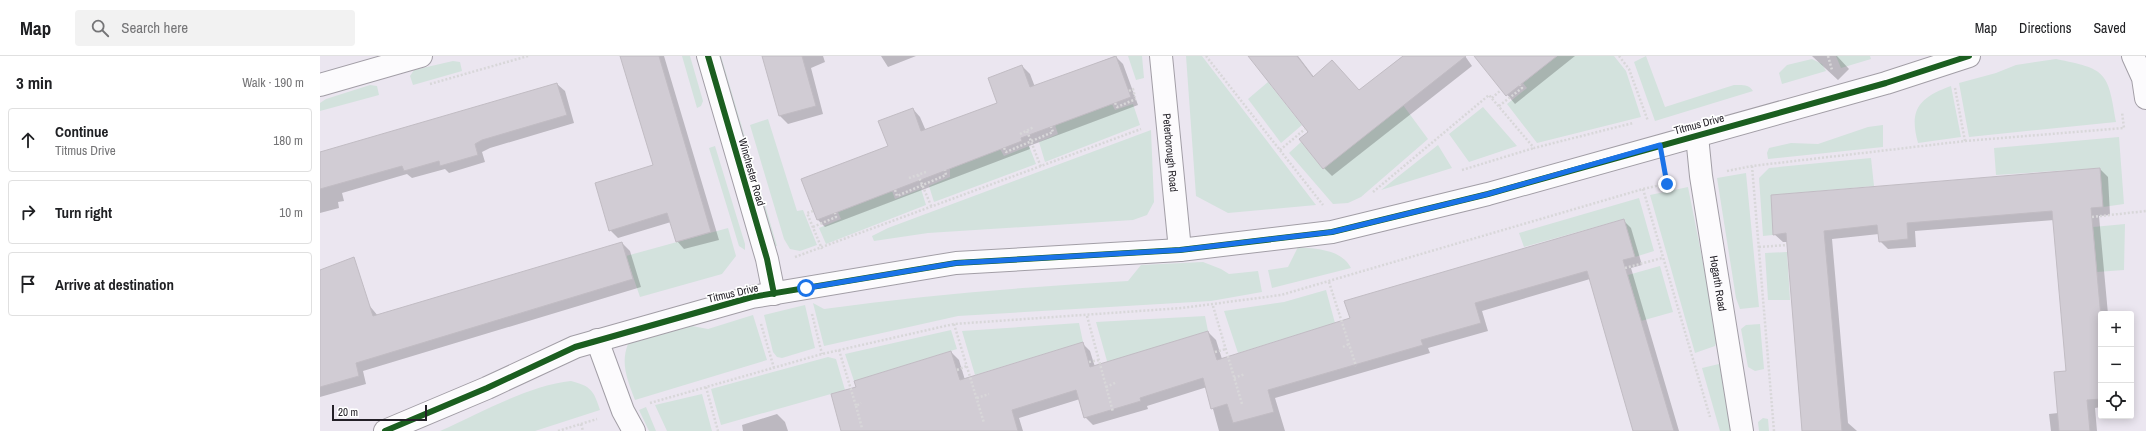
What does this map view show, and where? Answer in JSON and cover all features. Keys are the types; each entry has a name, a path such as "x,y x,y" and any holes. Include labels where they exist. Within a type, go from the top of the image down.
{"street":[{"path":"320,85 358,64 420,56"},
{"name":"Winchester Road","path":"708,56 767,259 774,294"},
{"name":"Peterborough Road","path":"1161,56 1180,250"},
{"path":"2133,56 2143,78 2146,98"},
{"name":"Titmus Drive","path":"385,431 487,388 575,347 752,297 956,263 1180,250 1332,232 1488,194 1886,83 1959,59"},
{"name":"Hogarth Road","path":"1697,136 1742,431"},
{"path":"596,340 623,411 634,431"}],"path":[{"path":"1206,56 1329,213 1332,232"},
{"path":"1619,56 1629,69 1647,119 1660,145 1667,184"},
{"path":"1959,59 1965,141"},
{"path":"1499,106 1522,88 1520,85"},
{"path":"1492,98 1501,90"},
{"path":"1371,194 1489,95 1534,148 1647,119"},
{"path":"1115,103 1117,107 1136,99"},
{"path":"558,431 706,387 839,350 954,324 1087,316 1213,306 1281,294 1329,282 1643,189 1752,166 1965,141 2124,128 2121,106"},
{"path":"767,259 800,257 1168,119"},
{"path":"1020,134 1034,127"},
{"path":"1004,148 1006,152 1031,142 1053,132 1051,127"},
{"path":"1280,150 1305,129"},
{"path":"1027,131 1041,167"},
{"path":"1752,166 1774,431"},
{"path":"895,190 897,196 946,175 945,170"},
{"path":"909,178 926,172"},
{"path":"918,175 932,208"},
{"path":"1643,189 1710,419"},
{"path":"813,211 808,213 822,249"},
{"path":"2092,217 2146,212"},
{"path":"813,227 836,217 835,213"},
{"path":"1759,247 1787,246"},
{"path":"1626,268 1662,258"},
{"path":"1329,282 1356,366"},
{"path":"1213,306 1242,404"},
{"path":"1087,316 1113,412"},
{"path":"954,324 984,423"},
{"path":"1343,347 1349,344"},
{"path":"1214,352 1226,349"},
{"path":"839,350 862,428"},
{"path":"1089,362 1099,360"},
{"path":"957,370 967,366"},
{"path":"1234,378 1245,374"},
{"path":"1106,387 1117,382"},
{"path":"706,387 718,431"},
{"path":"977,398 989,394"},
{"path":"856,406 861,403"},
{"path":"581,424 583,431"}],"shaded area":[{"path":"682,56 690,56 703,101 701,106 697,108"},
{"path":"716,56 721,56 777,246 771,246"},
{"path":"1128,56 1142,56 1144,78 1136,80"},
{"path":"1186,56 1202,56 1316,205 1228,213 1196,196"},
{"path":"1557,56 1614,56 1626,71 1641,117 1537,143 1507,104 1527,88 1523,83"},
{"path":"1646,56 1665,107 1734,85 1747,86 1753,91 1655,121 1634,62"},
{"path":"1836,56 1870,56 1871,59 1841,68"},
{"path":"1812,59 1822,64 1826,71 1782,84 1779,73 1787,65"},
{"path":"2056,59 2085,66 2102,75 2107,82 2110,92 2116,122 1969,137 1959,83 1996,73 2016,65"},
{"path":"453,61 460,62 462,71 413,85 410,76 414,70"},
{"path":"1268,82 1302,125 1281,143 1248,99"},
{"path":"370,85 377,86 379,95 320,111 320,103 326,99"},
{"path":"1951,86 1961,137 1918,143 1915,131 1916,112 1925,100 1941,90"},
{"path":"1112,104 1115,110 1133,104 1140,125 1045,162 1039,142 1058,134 1055,125"},
{"path":"1403,105 1428,139 1361,197 1348,203 1333,204 1289,153 1301,142 1323,169"},
{"path":"1483,107 1517,146 1469,162 1449,134"},
{"path":"768,119 797,211 803,210 817,245 800,251 790,249 784,239 750,125"},
{"path":"1883,125 1883,147 1768,159 1767,153 1769,148 1791,143 1818,144 1868,127"},
{"path":"1151,130 1154,202 1147,215 1133,220 928,233 874,241 872,236 888,228"},
{"path":"2119,137 2124,204 2103,207 2100,168 1996,175 1994,148"},
{"path":"1438,145 1452,168 1381,190"},
{"path":"715,146 745,244 745,250 739,246 709,148"},
{"path":"1029,146 1036,164 934,202 929,186 950,177 950,168 1000,149 1004,156"},
{"path":"1871,158 1874,186 1771,195 1773,235 1763,236 1759,178 1769,168"},
{"path":"1746,173 1759,307 1740,309 1736,298 1717,178"},
{"path":"1688,187 1718,338 1715,346 1695,353 1650,195"},
{"path":"921,189 926,205 826,244 819,228 841,219 838,212 892,191 895,199"},
{"path":"1639,198 1654,251 1635,257 1624,219 1524,247 1519,233"},
{"path":"2125,224 2124,270 2097,272 2093,227"},
{"path":"728,228 736,256 722,274 640,297 626,256"},
{"path":"1298,247 1328,251 1341,257 1351,268 1272,288 1268,270 1288,267"},
{"path":"1787,252 1790,300 1768,300 1765,253"},
{"path":"1203,262 1229,274 1258,271 1262,292 1211,301 958,316 824,346 813,303 824,309 976,292 1128,281 1141,265"},
{"path":"1660,266 1673,312 1641,321 1628,275"},
{"path":"1326,290 1335,323 1238,353 1224,311 1284,302"},
{"path":"805,305 815,348 782,358 777,357 773,352 764,315"},
{"path":"753,315 767,360 635,400 625,365 628,344 692,326 708,329"},
{"path":"1205,316 1208,331 1111,361 1107,361 1096,322"},
{"path":"1079,323 1083,342 975,375 962,331"},
{"path":"1760,324 1764,369 1755,371 1748,367 1741,329 1746,325"},
{"path":"951,330 957,349 854,381 845,354"},
{"path":"828,357 836,359 845,390 721,425 711,389"},
{"path":"1719,364 1722,368 1733,431 1720,431 1702,368"},
{"path":"571,381 583,385 591,390 596,398 600,410 535,431 440,431 521,394 538,388"},
{"path":"702,394 712,431 667,431 655,405"},
{"path":"646,407 656,431 649,431 639,410"},
{"path":"1763,418 1768,419 1769,431 1759,431 1758,422"}],"building":[{"path":"620,56 659,56 711,232 676,242 667,213 609,231 595,183 653,165"},
{"path":"762,56 802,56 816,106 779,116"},
{"path":"1116,56 1131,97 1021,138 1022,141 817,220 801,179 888,146 878,121 913,108 921,131 997,103 988,78 1022,65 1030,87"},
{"path":"1248,56 1297,56 1313,77 1332,60 1359,90 1403,56 1466,56 1323,169 1299,139 1308,132"},
{"path":"1474,56 1557,56 1506,96"},
{"path":"557,83 567,115 482,140 475,144 478,155 440,166 439,161 404,171 402,166 320,189 320,152"},
{"path":"2100,168 2103,207 2091,208 2100,311 2098,311 2098,399 2087,400 2090,431 2059,431 2054,372 2066,371 2052,211 1907,223 1908,239 1879,242 1877,225 1824,231 1842,431 1802,431 1786,233 1773,235 1771,195"},
{"path":"1624,219 1635,257 1623,260 1674,431 1633,431 1587,271 1475,303 1481,323 1421,340 1423,345 1268,390 1274,412 1233,423 1227,404 1211,409 1203,378 1140,398 1141,401 1084,418 1076,390 1012,410 1018,431 841,431 831,394 856,387 854,381 951,351 960,380 1083,342 1090,367 1208,331 1217,360 1350,318 1344,301"},
{"path":"622,242 633,279 356,363 359,376 320,387 320,270 354,257 373,316"}],"cycle path":[{"path":"708,56 767,259 774,294"},
{"path":"385,431 487,388 575,347 752,297 956,263 1180,250 1332,232 1488,194 1886,83 1969,56"}],"route":[{"path":"806,288 956,263 1180,250 1332,232 1488,194 1660,145 1667,184"}]}
